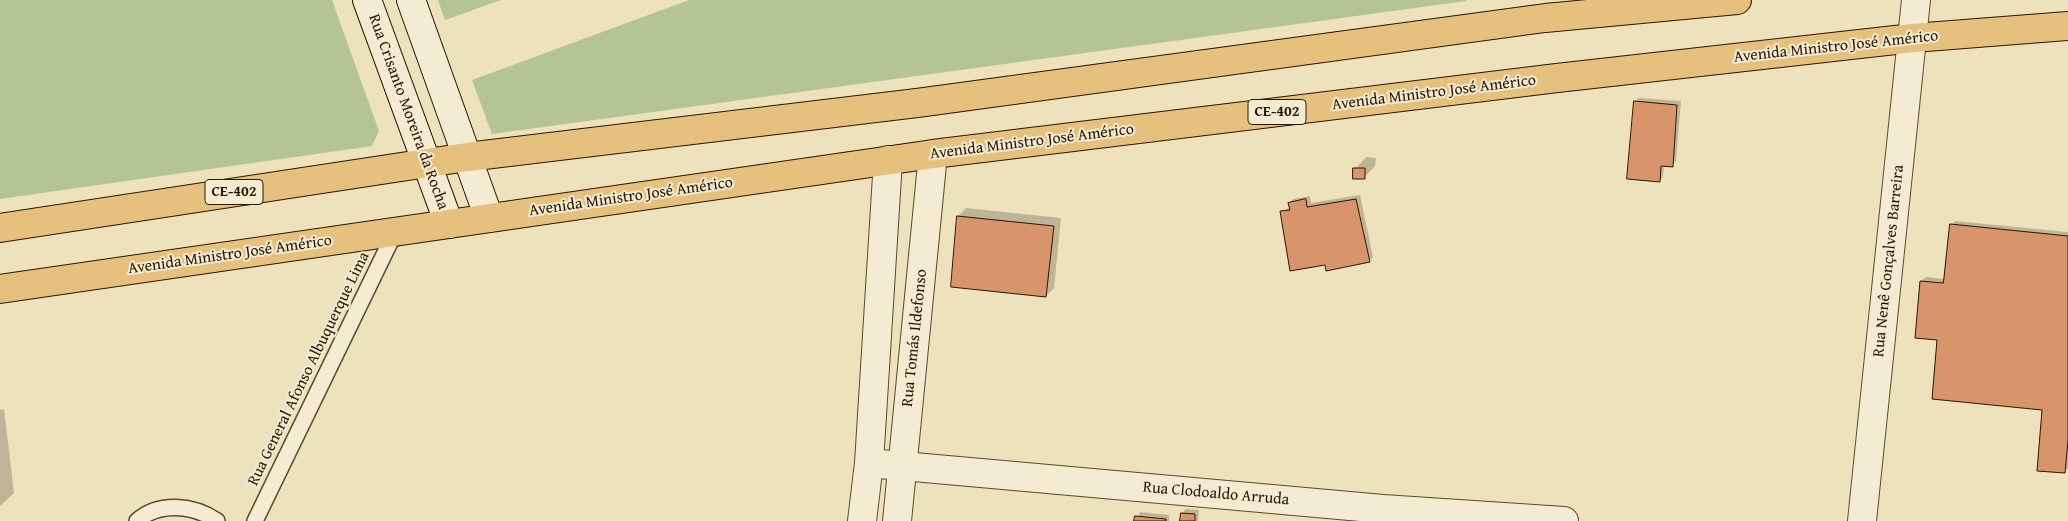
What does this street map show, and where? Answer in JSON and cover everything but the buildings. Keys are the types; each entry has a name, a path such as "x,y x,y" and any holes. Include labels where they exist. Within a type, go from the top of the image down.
{"main road":[{"name":"CE-402","path":"0,228 467,156 916,104 1545,18 1737,0"},
{"name":"Avenida Ministro José Américo","path":"0,289 933,154 1557,78 1913,38 2068,26"}],"street":[{"name":"Rua Crisanto Moreira da Rocha","path":"367,0 449,224"},
{"path":"411,0 489,218"},
{"name":"Rua Nenê Gonçalves Barreira","path":"1862,521 1916,0"},
{"name":"Rua Tomás Ildefonso","path":"897,521 933,154"},
{"path":"862,521 868,463 888,160"},
{"name":"Rua Clodoaldo Arruda","path":"868,463 1383,515 1564,521"}],"lane":[{"name":"Rua General Afonso Albuquerque Lima","path":"255,521 395,232"},
{"path":"137,521 161,509 184,507 206,513 217,521"}],"green space":[{"path":"0,0 332,0 379,131 372,146 0,199"},
{"path":"438,0 501,0 445,20"},
{"path":"689,0 1466,1 492,134 472,80"}]}
